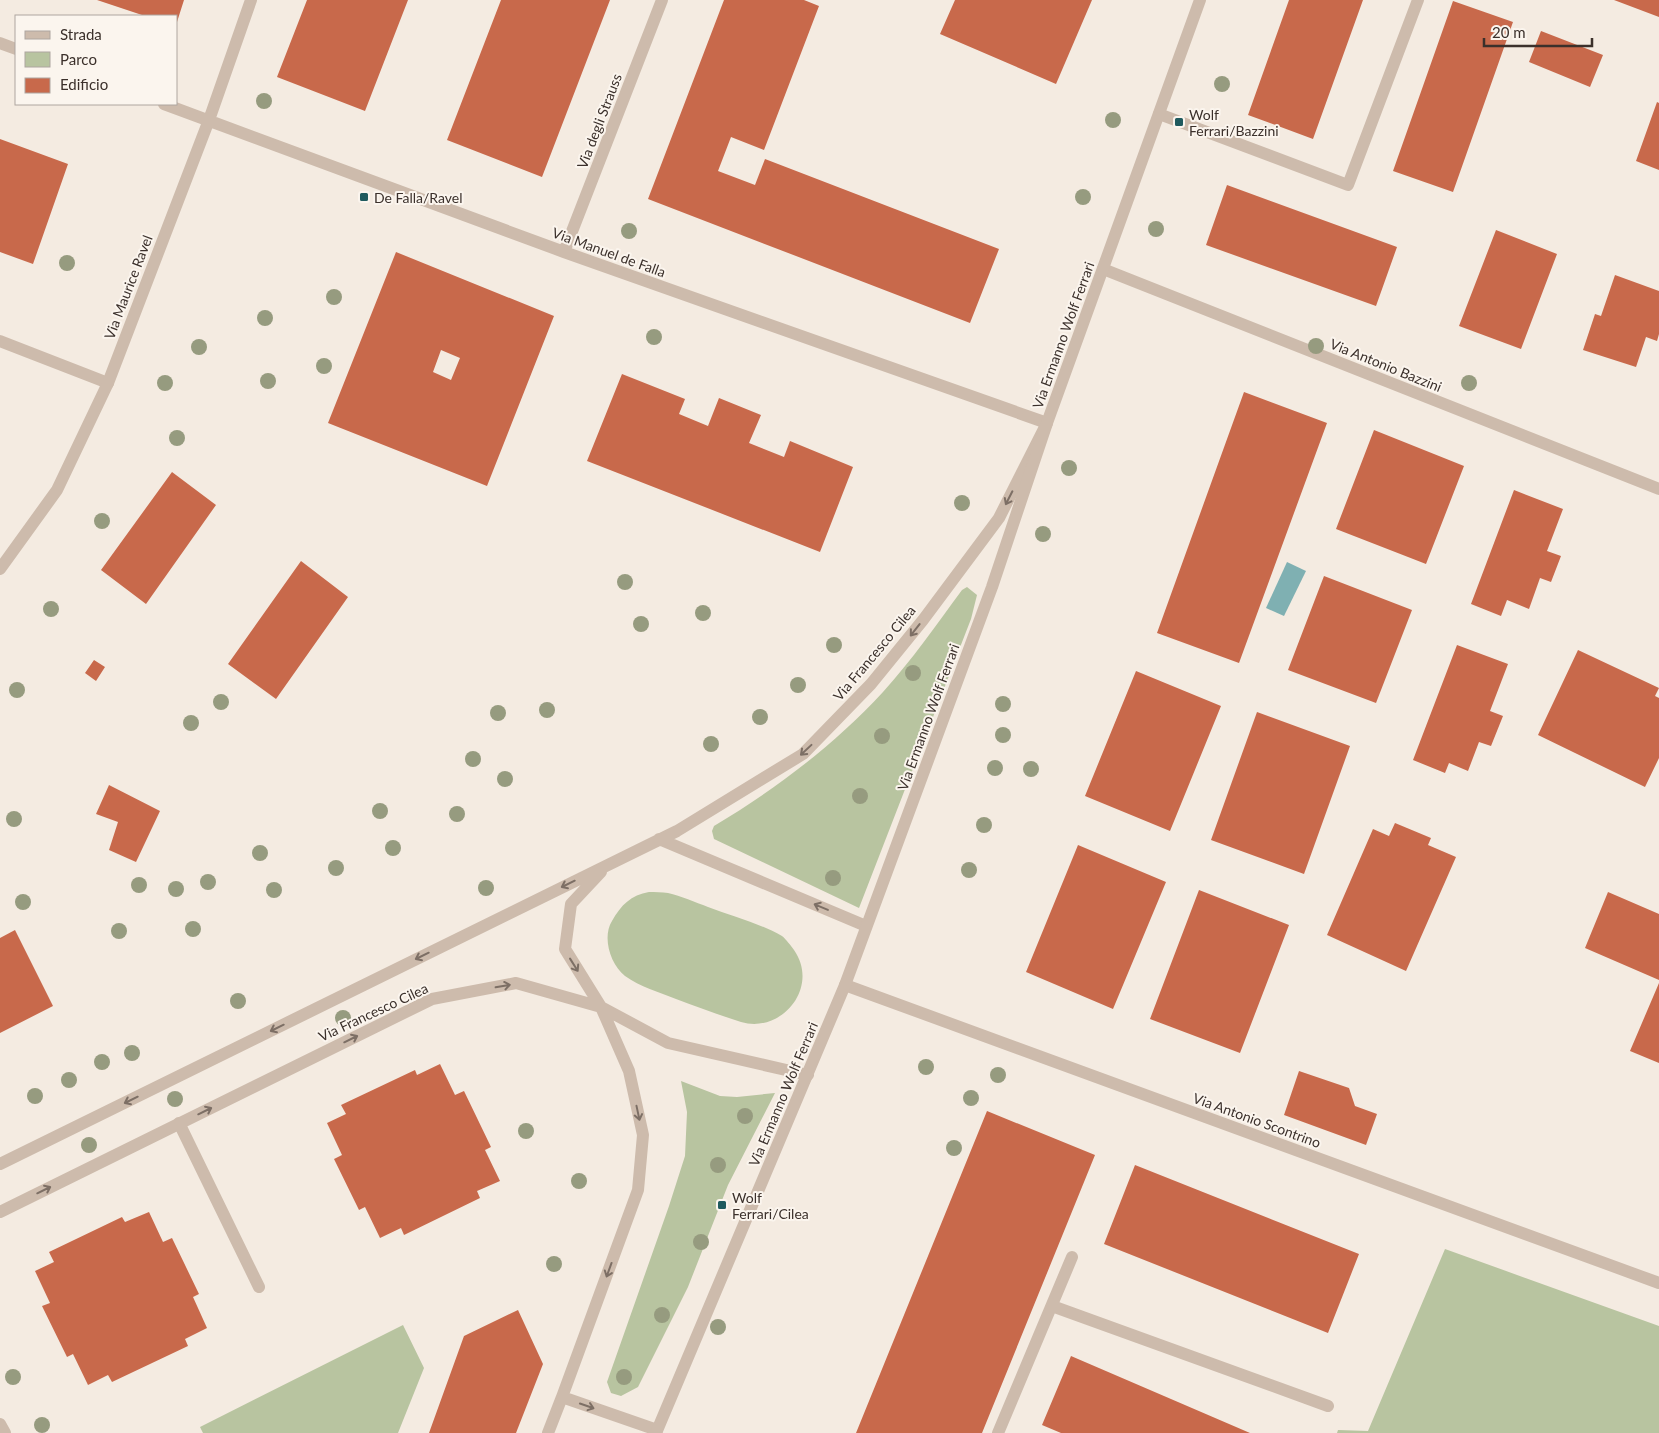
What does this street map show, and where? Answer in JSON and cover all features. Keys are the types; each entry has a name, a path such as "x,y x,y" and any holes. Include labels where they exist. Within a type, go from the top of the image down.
{"street":[{"name":"Via Maurice Ravel","path":"0,569 57,490 108,383 209,120 251,0"},
{"name":"Via degli Strauss","path":"564,252 662,0"},
{"name":"Via Ermanno Wolf Ferrari","path":"656,1432 808,1075 844,985 992,587 1047,423 1200,0"},
{"path":"1159,114 1348,185 1418,0"},
{"path":"0,43 15,49"},
{"name":"Via Manuel de Falla","path":"167,105 564,252 1047,423"},
{"name":"Via Antonio Bazzini","path":"1103,269 1659,489"},
{"path":"0,342 108,383"},
{"name":"Via Francesco Cilea","path":"0,1164 677,831 803,754 872,684 923,620 999,518 1047,423"},
{"path":"659,839 866,926"},
{"path":"548,1433 638,1190 643,1135 629,1072 601,1007 565,949 571,904 608,864"},
{"name":"Via Francesco Cilea","path":"0,1212 432,999 516,983 601,1007 668,1043 808,1075"},
{"name":"Via Antonio Scontrino","path":"844,985 1659,1283"},
{"path":"180,1123 259,1287"},
{"path":"998,1433 1072,1257"},
{"path":"1052,1306 1328,1406"},
{"path":"562,1397 656,1432"},
{"path":"0,1424 5,1433"}],"green space":[{"path":"967,587 977,595 971,619 859,908 714,839 712,831 714,826 782,781 845,730 883,692 924,642 962,590"},
{"path":"649,892 678,896 755,923 782,936 794,950 801,964 802,979 799,992 793,1004 783,1014 770,1021 756,1024 741,1022 650,989 625,976 615,965 609,950 609,927 615,915 627,902 643,893"},
{"path":"681,1081 720,1096 737,1097 775,1093 728,1185 688,1287 638,1387 621,1396 611,1393 607,1382 685,1156 687,1112"},
{"path":"1445,1249 1659,1326 1659,1433 1337,1433 1338,1430 1368,1431"},
{"path":"403,1325 424,1368 398,1433 203,1433 200,1427"}],"water":[{"path":"1287,562 1306,571 1284,616 1266,608"}],"building":[{"path":"97,0 184,0 178,19 178,15 142,15"},
{"path":"307,0 408,0 365,111 277,77"},
{"path":"501,0 610,0 542,177 447,140"},
{"path":"724,0 804,0 819,6 764,150 731,137 718,171 755,185 765,159 999,249 970,323 648,199"},
{"path":"955,0 1092,0 1056,84 940,34"},
{"path":"1289,0 1363,0 1313,139 1248,115"},
{"path":"1614,0 1659,0 1659,17"},
{"path":"1453,1 1513,22 1453,192 1393,171"},
{"path":"1541,31 1603,55 1590,87 1529,62"},
{"path":"1657,102 1659,103 1659,170 1636,161"},
{"path":"0,139 68,164 33,264 0,252"},
{"path":"1227,185 1397,247 1376,306 1206,245"},
{"path":"1496,230 1557,254 1521,349 1459,326"},
{"path":"396,252 554,316 487,486 328,423","holes":["441,350 460,358 451,380 433,372"]},
{"path":"1615,275 1659,291 1659,334 1657,341 1646,337 1636,367 1583,350 1595,314 1601,316"},
{"path":"622,374 685,399 679,414 708,426 719,398 761,415 749,443 784,457 790,441 853,467 820,552 587,461"},
{"path":"1244,392 1327,423 1239,663 1157,633"},
{"path":"1374,430 1464,466 1426,564 1336,529"},
{"path":"172,472 216,505 146,604 101,570"},
{"path":"1514,490 1563,509 1547,551 1561,556 1551,582 1540,578 1529,609 1507,600 1501,616 1471,604"},
{"path":"301,561 348,597 276,699 228,664"},
{"path":"1324,576 1412,610 1376,703 1288,670"},
{"path":"1457,645 1508,664 1490,711 1503,716 1491,746 1479,742 1468,771 1449,763 1445,773 1413,760"},
{"path":"1578,650 1659,688 1655,696 1659,698 1659,758 1645,787 1538,735"},
{"path":"94,660 105,667 96,681 85,673"},
{"path":"1136,671 1221,706 1170,831 1085,796"},
{"path":"1257,712 1350,746 1304,874 1211,840"},
{"path":"109,785 160,811 136,862 109,850 118,822 96,814"},
{"path":"1395,823 1431,838 1428,845 1456,857 1406,971 1327,935 1373,829 1389,836"},
{"path":"1078,845 1166,882 1113,1009 1026,972"},
{"path":"1199,890 1289,925 1240,1053 1150,1019"},
{"path":"1608,892 1659,914 1659,980 1585,948"},
{"path":"15,930 53,1006 0,1033 0,938"},
{"path":"1659,983 1659,1063 1630,1051"},
{"path":"440,1064 455,1095 464,1091 491,1147 485,1150 500,1181 477,1191 480,1198 404,1235 401,1228 380,1238 365,1207 359,1210 334,1159 342,1155 327,1123 346,1114 341,1105 415,1070 417,1075"},
{"path":"1299,1071 1349,1088 1355,1106 1377,1114 1366,1145 1284,1115"},
{"path":"987,1111 1095,1155 982,1433 856,1433"},
{"path":"1135,1165 1359,1254 1328,1333 1104,1244"},
{"path":"149,1212 163,1242 172,1238 199,1294 193,1297 207,1328 185,1339 188,1346 112,1382 108,1375 88,1385 73,1354 67,1357 42,1306 50,1303 35,1271 54,1262 49,1252 122,1217 125,1222"},
{"path":"518,1310 543,1364 516,1433 429,1433 464,1336"},
{"path":"1071,1356 1250,1433 1061,1433 1042,1425"}],"place":[{"name":"Wolf Ferrari/Bazzini","path":"1179,122"},
{"name":"De Falla/Ravel","path":"364,197"},
{"name":"Wolf Ferrari/Cilea","path":"722,1205"}]}
